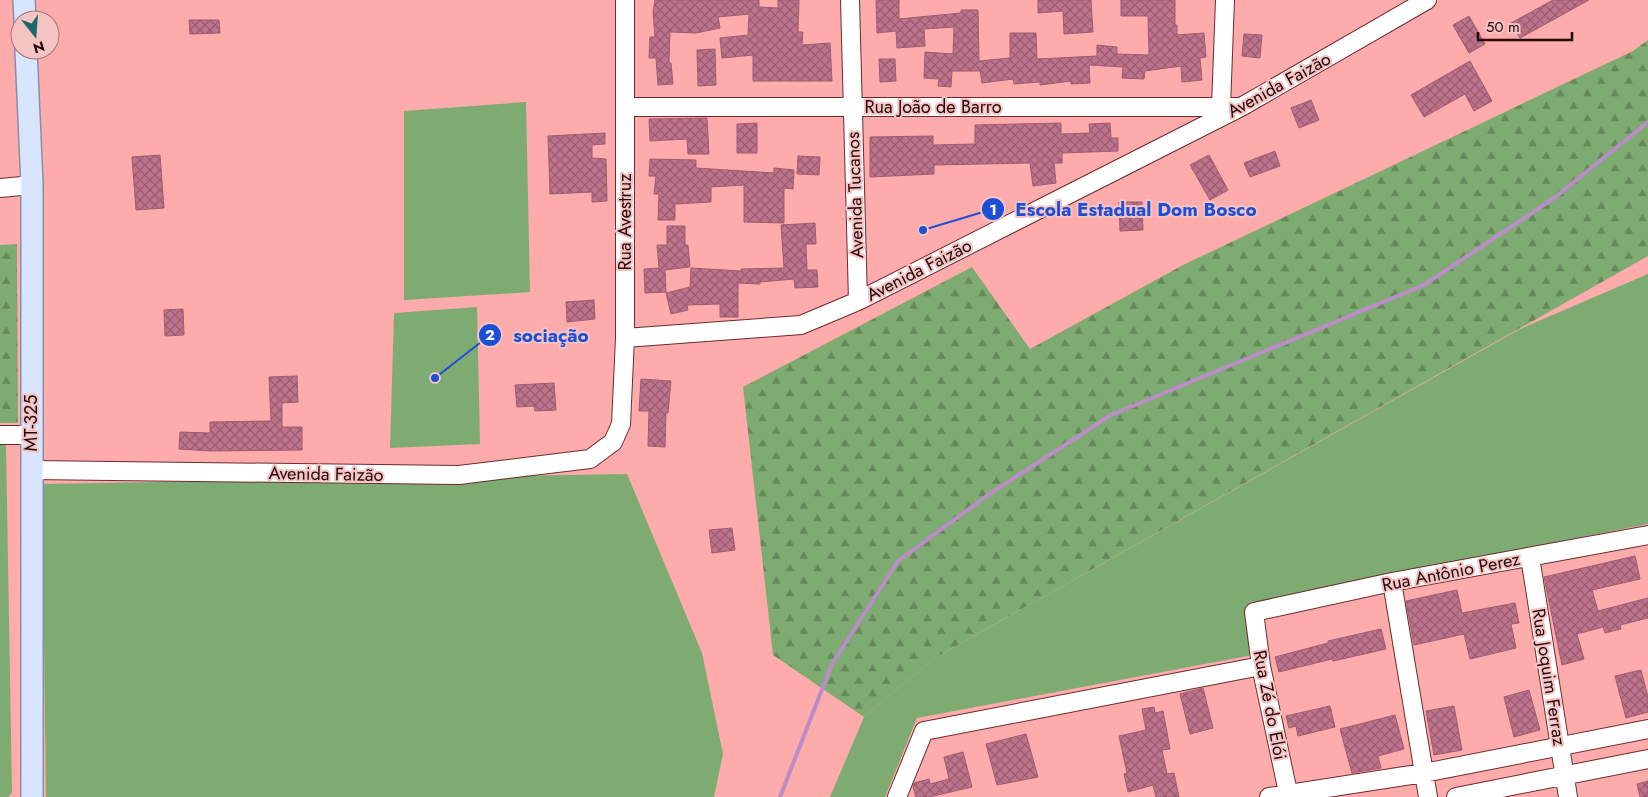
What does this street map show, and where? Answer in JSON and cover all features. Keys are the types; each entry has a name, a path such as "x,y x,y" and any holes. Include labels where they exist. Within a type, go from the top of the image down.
{"main road":[{"name":"MT-325","path":"26,60 32,185 32,797"}],"street":[{"name":"Rua Avestruz","path":"613,442 621,424 626,338 625,0"},
{"name":"Avenida Tucanos","path":"850,0 858,301"},
{"path":"1222,107 1225,0"},
{"name":"Avenida Faizão","path":"626,338 800,325 858,301 1241,107 1427,0"},
{"name":"Rua João de Barro","path":"625,108 852,106 1241,107"},
{"path":"0,188 32,185"},
{"path":"0,436 31,436"},
{"name":"Avenida Faizão","path":"31,470 460,475 590,459 613,442"},
{"name":"Rua Antônio Perez","path":"1254,612 1392,582 1648,535"},
{"name":"Rua Joquim Ferraz","path":"1530,557 1568,797"},
{"path":"1392,582 1428,797"},
{"name":"Rua Zé do Elói","path":"1254,612 1261,666 1288,795"},
{"path":"897,797 924,731 1261,666"},
{"path":"1269,797 1424,773 1648,729"},
{"path":"1456,797 1564,774 1648,759"}],"green space":[{"path":"1648,40 1648,256 933,659 864,717 773,655 743,387 972,267 1030,349 1183,265 1633,51"},
{"path":"526,102 530,292 404,300 404,111"},
{"path":"17,244 18,423 0,423 0,245"},
{"path":"1648,274 1648,524 1249,603 1253,655 917,718 885,797 830,797 864,717 933,659 1520,329"},
{"path":"477,307 480,444 390,448 394,313"},
{"path":"0,445 6,445 12,793 8,797 0,797"},
{"path":"627,474 702,653 723,754 714,797 46,797 42,484"}],"building":[{"path":"655,0 759,0 759,7 778,8 778,0 799,0 798,32 803,32 802,45 830,43 832,81 753,81 753,55 722,58 720,38 748,35 749,14 718,17 720,28 696,33 670,32 669,63 671,63 673,84 658,85 656,58 649,58 650,37 655,37 653,12"},
{"path":"876,0 899,0 899,19 961,13 961,10 978,10 979,61 1010,58 1010,33 1036,33 1037,59 1097,56 1097,45 1117,47 1117,54 1149,55 1148,16 1121,16 1121,0 1175,0 1177,35 1204,33 1206,57 1200,58 1202,80 1182,82 1181,66 1145,71 1144,79 1122,78 1123,67 1089,65 1090,83 1071,84 1071,81 1040,85 1040,82 1014,84 1013,79 982,83 980,71 952,71 951,87 938,86 939,79 924,78 925,52 953,54 954,27 924,29 925,46 897,48 896,31 877,33"},
{"path":"1038,0 1091,0 1093,32 1064,34 1063,11 1038,13"},
{"path":"1553,0 1589,0 1520,38 1511,23"},
{"path":"1469,16 1485,44 1469,53 1453,25"},
{"path":"189,20 219,20 220,33 190,34"},
{"path":"1244,34 1262,35 1260,58 1242,56"},
{"path":"715,49 716,85 698,86 697,50"},
{"path":"879,59 895,59 896,81 880,82"},
{"path":"1470,61 1492,101 1474,111 1465,94 1424,117 1411,95"},
{"path":"1311,100 1319,120 1299,128 1291,108"},
{"path":"707,118 709,154 688,154 687,139 650,141 649,119"},
{"path":"757,123 757,153 737,153 737,124"},
{"path":"1061,123 1061,134 1090,133 1089,124 1110,123 1111,138 1118,138 1118,151 1062,153 1062,163 1054,163 1056,183 1033,186 1030,163 934,165 934,174 870,177 870,137 933,136 933,145 975,144 975,125"},
{"path":"605,133 605,144 592,145 592,158 606,159 607,201 592,202 592,192 550,194 548,136"},
{"path":"1275,151 1280,166 1250,177 1244,163"},
{"path":"160,155 164,208 136,210 132,157"},
{"path":"1209,155 1228,190 1210,200 1190,165"},
{"path":"798,156 820,157 819,175 797,174"},
{"path":"650,159 696,160 696,168 774,173 774,168 794,170 793,189 784,188 784,223 744,222 744,185 711,187 711,202 675,204 675,220 658,220 659,194 654,194 656,176 649,176"},
{"path":"1119,202 1142,202 1143,230 1120,231"},
{"path":"815,223 816,244 806,244 807,270 817,270 818,287 795,288 794,279 760,282 760,284 738,283 738,317 720,317 720,304 687,305 688,310 671,314 666,293 690,287 691,268 741,271 741,269 784,268 781,225"},
{"path":"667,226 685,226 685,245 688,245 690,267 665,270 666,292 645,293 644,269 659,268 657,245 667,245"},
{"path":"594,300 595,319 567,322 566,302"},
{"path":"183,309 184,335 165,336 164,310"},
{"path":"297,376 298,402 282,403 282,427 302,427 302,450 211,451 179,449 180,432 210,433 210,422 271,421 269,377"},
{"path":"641,379 671,381 668,413 666,413 665,447 648,446 649,411 639,411"},
{"path":"554,383 556,410 535,411 534,406 517,407 515,385"},
{"path":"732,528 735,550 712,553 709,530"},
{"path":"1635,556 1640,579 1592,590 1598,611 1648,598 1648,618 1620,625 1621,629 1605,633 1603,627 1577,634 1584,659 1562,665 1544,577"},
{"path":"1457,590 1462,613 1515,603 1519,623 1511,624 1516,648 1470,659 1464,634 1414,645 1406,601"},
{"path":"1381,629 1386,649 1333,661 1332,659 1279,672 1275,657 1328,643 1328,641"},
{"path":"1641,670 1648,697 1648,712 1626,718 1615,676"},
{"path":"1203,688 1213,728 1190,734 1180,694"},
{"path":"1529,690 1540,730 1514,737 1504,697"},
{"path":"1330,706 1335,727 1298,736 1296,726 1289,728 1286,716"},
{"path":"1454,706 1462,750 1434,755 1426,711"},
{"path":"1154,707 1155,713 1163,711 1170,749 1162,750 1167,774 1174,773 1179,797 1156,797 1153,785 1128,792 1124,774 1127,773 1119,736 1146,730 1142,709"},
{"path":"1395,715 1404,749 1378,756 1381,768 1352,773 1340,729"},
{"path":"1026,734 1038,777 997,785 986,744"},
{"path":"963,752 972,787 929,797 916,797 913,787 914,783 929,779 930,784 949,779 944,757"},
{"path":"1648,781 1648,797 1640,797 1637,784"}],"waterway":[{"path":"780,797 832,664 898,561 988,495 1111,415 1424,285 1554,198 1648,122"}],"place":[{"name":"Escola Estadual Dom Bosco","path":"923,230"},
{"name":"sociação","path":"435,378"}]}
